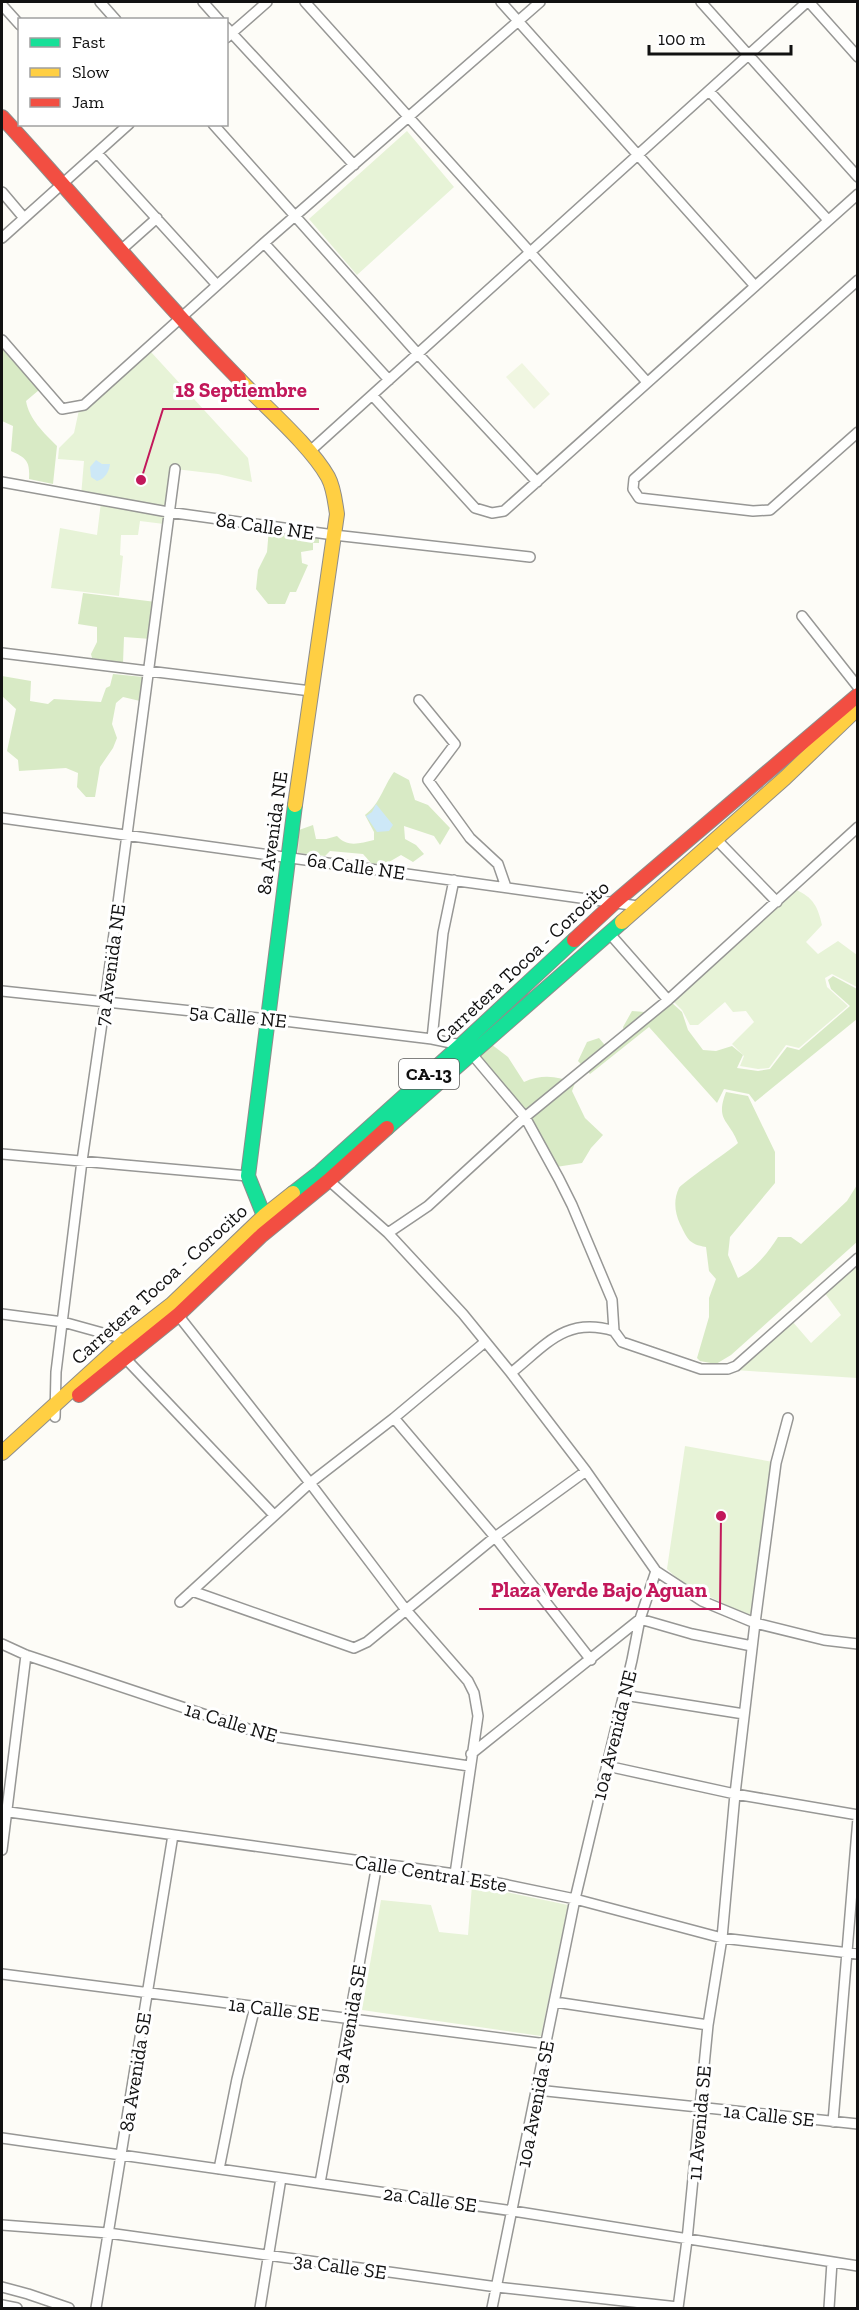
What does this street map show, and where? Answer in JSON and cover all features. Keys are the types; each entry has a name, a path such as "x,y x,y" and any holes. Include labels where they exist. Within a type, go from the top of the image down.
{"main road":[{"path":"2,117 63,183 180,319 309,452"},
{"name":"8a Avenida NE","path":"248,1176 287,857 337,514 328,478 309,452"},
{"name":"Carretera Tocoa - Corocito","path":"2,1466 127,1339 324,1176 466,1049 614,903 858,695"},
{"name":"Carretera Tocoa - Corocito","path":"466,1049 610,934 638,906 785,778 858,708"},
{"path":"248,1176 268,1222"},
{"name":"Carretera Tocoa - Corocito","path":"2,1453 126,1359 178,1315 268,1222"}],"street":[{"path":"100,2 114,18"},
{"path":"203,2 217,18"},
{"path":"267,2 228,33 354,165"},
{"path":"305,2 647,382"},
{"path":"501,2 755,286"},
{"path":"2,340 62,408 84,405 295,215 540,2"},
{"path":"701,2 858,177"},
{"path":"309,452 808,2 858,57"},
{"path":"2,6 18,23"},
{"path":"709,91 828,220"},
{"path":"215,126 418,354 537,482"},
{"path":"2,238 97,153 117,128"},
{"path":"97,153 217,285"},
{"path":"2,192 24,218"},
{"path":"372,395 475,508 492,513 504,511 858,194"},
{"path":"121,250 157,218"},
{"path":"264,243 388,380"},
{"path":"858,280 634,479 633,489 639,498 753,511 770,510 858,432"},
{"name":"7a Avenida NE","path":"55,1411 56,1372 82,1161 175,469"},
{"name":"8a Calle NE","path":"2,482 168,512 334,535 530,556"},
{"path":"802,616 858,687"},
{"path":"2,653 311,691"},
{"path":"418,700 455,744 428,780 470,838 498,864 506,887"},
{"name":"6a Calle NE","path":"2,818 638,906"},
{"path":"388,1233 428,1206 525,1117 668,1000 858,827"},
{"path":"716,839 777,902"},
{"path":"432,1039 443,933 454,880"},
{"path":"610,934 668,1000"},
{"name":"5a Calle NE","path":"2,991 268,1018 432,1039 466,1049"},
{"path":"466,1049 525,1117 572,1205 612,1300 614,1330 622,1342 701,1369 728,1369 736,1366 858,1258"},
{"path":"2,1154 248,1176"},
{"path":"324,1176 388,1233 441,1289 511,1373 586,1470 656,1571 702,1601 755,1623 824,1640 858,1644"},
{"path":"2,1314 63,1323 127,1339 142,1346"},
{"path":"178,1315 406,1610 468,1681 474,1693 478,1716 455,1874"},
{"path":"511,1373 560,1333 584,1325 614,1330"},
{"path":"180,1602 310,1484 485,1342"},
{"path":"126,1359 274,1515"},
{"path":"394,1418 495,1537 591,1660"},
{"name":"11 Avenida SE","path":"678,2308 708,2025 722,1938 752,1646 777,1463 788,1418"},
{"path":"192,1591 354,1648 367,1642 495,1537 586,1470"},
{"name":"10a Avenida NE","path":"575,1899 640,1619 656,1571"},
{"path":"471,1754 640,1619 692,1634 752,1646"},
{"name":"1a Calle NE","path":"2,1644 26,1655 269,1736 470,1766"},
{"path":"2,1850 4,1811 26,1655"},
{"path":"624,1695 744,1714"},
{"path":"607,1766 735,1794 858,1816 833,2122"},
{"name":"Calle Central Este","path":"4,1811 455,1874 575,1899 722,1938 858,1954"},
{"name":"8a Avenida SE","path":"96,2308 173,1835"},
{"name":"9a Avenida SE","path":"320,2183 377,1864"},
{"name":"10a Avenida SE","path":"492,2308 575,1899"},
{"name":"1a Calle SE","path":"2,1974 547,2044"},
{"path":"555,2002 708,2025"},
{"path":"219,2169 237,2079 255,2007"},
{"name":"1a Calle SE","path":"537,2090 858,2124"},
{"name":"2a Calle SE","path":"2,2138 513,2211 858,2266"},
{"path":"260,2308 281,2178"},
{"name":"3a Calle SE","path":"2,2224 108,2234 497,2287 678,2308"},
{"path":"829,2308 832,2262"},
{"path":"2,2287 69,2308"},
{"path":"588,2308 590,2298"},
{"path":"2,2305 17,2308"}],"green space":[{"path":"407,131 454,187 357,275 309,219"},
{"path":"2,348 39,390 26,401 34,420 57,446 53,484 29,479 29,468 26,461 11,451 13,426 2,421"},
{"path":"151,352 248,458 252,482 218,474 175,469 168,512 81,496 84,461 58,459 59,448 74,433 79,410 87,408"},
{"path":"522,363 550,394 534,409 506,377"},
{"path":"101,502 166,514 164,524 140,521 138,535 121,535 120,555 123,556 119,596 51,588 60,528 97,535"},
{"path":"269,528 319,534 319,543 313,543 313,550 301,552 302,563 308,565 296,592 290,592 285,604 268,604 256,589 258,570 267,552"},
{"path":"83,593 156,602 151,639 124,637 123,663 92,658 91,654 97,642 97,627 78,624"},
{"path":"113,674 143,677 140,701 123,697 116,703 112,724 117,738 100,767 95,797 86,797 77,787 78,773 66,768 19,771 18,760 7,751 16,709 2,696 2,676 31,681 30,701 48,704 54,699 101,702 106,688 110,686"},
{"path":"394,772 409,780 415,800 428,805 450,828 440,845 434,836 404,826 405,839 416,845 424,854 413,862 401,855 389,862 372,864 363,854 330,851 325,856 298,853 299,830 313,825 316,839 337,836 345,842 354,844 374,840 374,832 365,815 378,801"},
{"path":"796,890 814,903 822,925 806,942 818,954 838,941 857,955 857,987 832,974 825,978 827,987 848,1006 799,1048 786,1045 769,1068 740,1066 744,1056 732,1044 754,1022 746,1011 733,1012 725,1002 698,1025 690,1025 682,1010 672,1000"},
{"path":"833,976 857,989 857,1019 755,1102 749,1094 724,1089 717,1103 649,1027 590,1074 578,1061 587,1042 599,1038 608,1049 625,1035 623,1027 632,1011 645,1012 654,1004 671,1002 682,1012 688,1030 703,1050 716,1051 732,1046 743,1055 737,1068 758,1071 770,1069 787,1047 799,1050 850,1006 831,989 828,980"},
{"path":"491,1044 508,1057 524,1082 550,1077 575,1083 572,1091 585,1118 603,1135 591,1148 582,1163 556,1167 526,1115 476,1052"},
{"path":"726,1092 748,1096 775,1152 775,1183 730,1237 728,1255 738,1278 761,1260 778,1237 791,1237 801,1244 847,1201 857,1185 858,1241 731,1355 716,1364 700,1361 697,1358 709,1317 709,1298 716,1279 709,1271 706,1247 692,1243 685,1234 677,1215 675,1202 682,1185 738,1143 723,1115"},
{"path":"857,1262 857,1378 735,1370 792,1321 811,1343 841,1315 824,1292"},
{"path":"685,1446 773,1462 756,1619 683,1584 667,1569"},
{"path":"472,1885 568,1905 541,2036 362,2010 381,1900 431,1905 439,1932 468,1935"}],"water":[{"path":"96,460 102,464 110,464 106,475 97,481 91,477 90,467"},
{"path":"376,804 393,825 389,831 377,832 366,816 372,812"}],"traffic: fast":[{"path":"270,1225 248,1176 295,805"},
{"path":"387,1128 622,922"},
{"path":"293,1193 320,1172 574,940"}],"traffic: slow":[{"path":"239,379 299,439 320,465 332,486 337,514 295,805"},
{"path":"622,922 785,778 858,708"},
{"path":"2,1453 127,1339 172,1304 264,1216 293,1193"}],"traffic: jam":[{"path":"2,117 178,315 239,379"},
{"path":"574,940 614,903 858,695"},
{"path":"79,1395 178,1315 262,1235 328,1181 387,1128"}],"place":[{"name":"18 Septiembre","path":"141,480"},
{"name":"Plaza Verde Bajo Aguan","path":"721,1516"}]}
